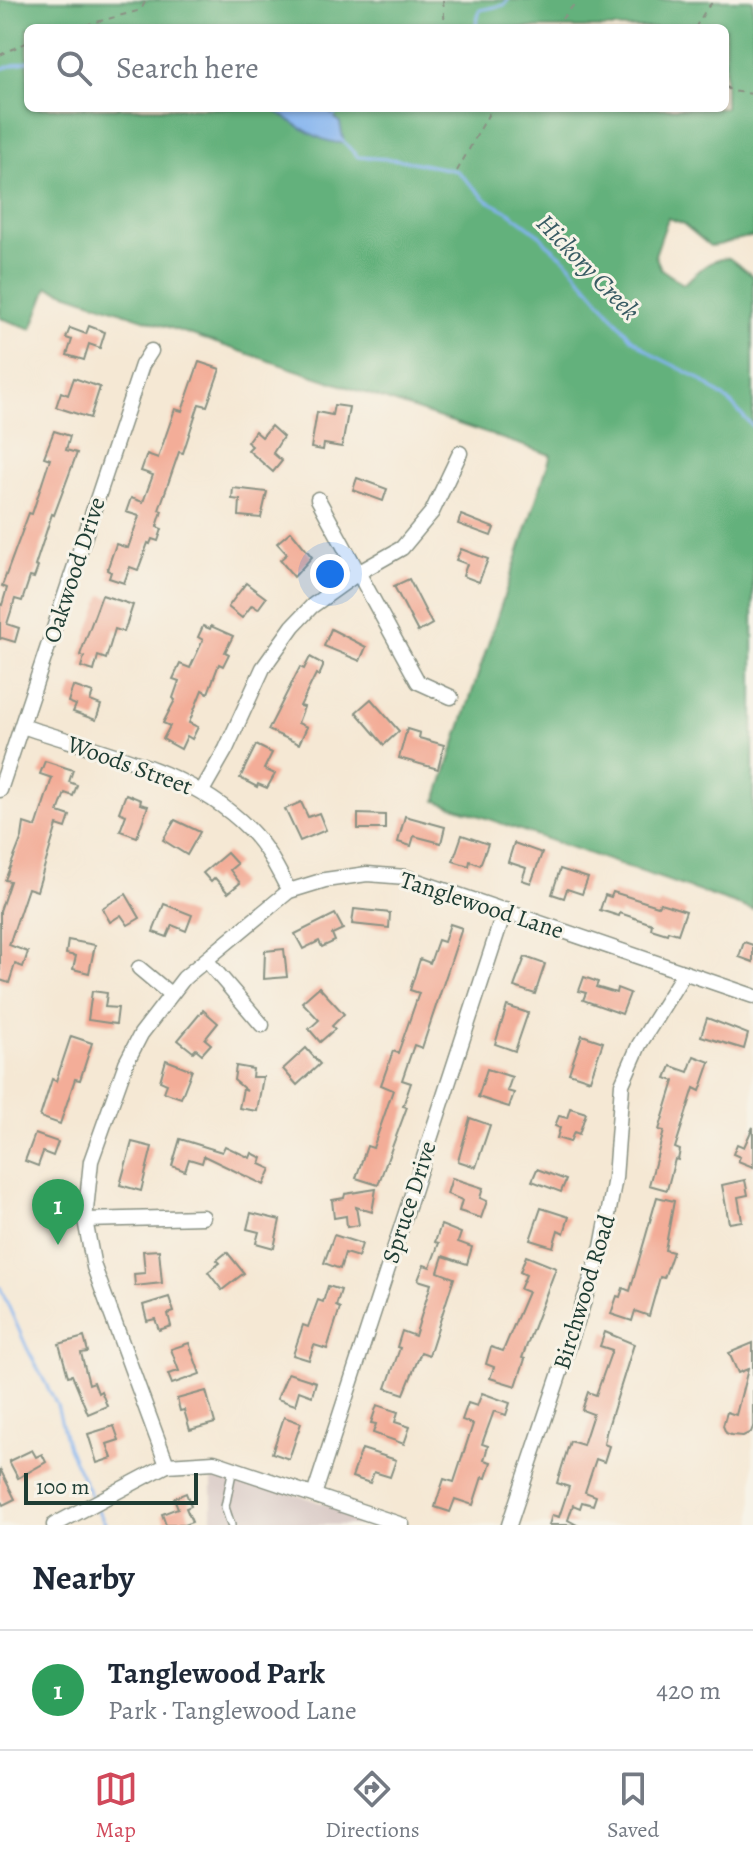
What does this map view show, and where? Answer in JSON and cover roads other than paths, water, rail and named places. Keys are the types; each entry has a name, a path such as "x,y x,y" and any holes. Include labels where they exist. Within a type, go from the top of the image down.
{"street":[{"name":"Oakwood Drive","path":"0,790 142,365 151,351"},
{"path":"202,791 226,749 263,668 293,626 312,606 358,573 402,548 432,512 460,453"},
{"path":"318,499 418,682 451,697"},
{"name":"Woods Street","path":"22,726 160,772 202,791 251,831 273,861 289,891"},
{"name":"Tanglewood Lane","path":"167,1465 94,1267 85,1220 91,1161 121,1076 141,1034 170,994 184,978 289,891 325,880 367,874 406,877 753,996"},
{"name":"Spruce Drive","path":"314,1495 505,909"},
{"path":"207,961 262,1025"},
{"path":"139,968 170,994"},
{"name":"Birchwood Road","path":"509,1525 602,1247 615,1178 622,1084 639,1045 684,973"},
{"path":"85,1220 203,1217"},
{"path":"54,1525 167,1465 214,1462 402,1525"}],"lane":[{"path":"231,1525 225,1507 233,1468"}],"water":[{"path":"276,112 330,112 340,123 344,143 325,140"}],"waterway":[{"path":"476,24 480,10 504,5 508,0"},
{"name":"Hickory Creek","path":"0,69 24,62"},
{"path":"333,117 337,112"},
{"name":"Hickory Creek","path":"342,140 358,157 402,160 457,171 488,201 541,236 566,260 631,338 655,356 697,377 732,404 753,427"},
{"path":"0,1287 57,1405 68,1448 93,1500"},
{"path":"96,1507 106,1525"}],"place":[{"name":"Tanglewood Park","path":"58,1245"}]}
